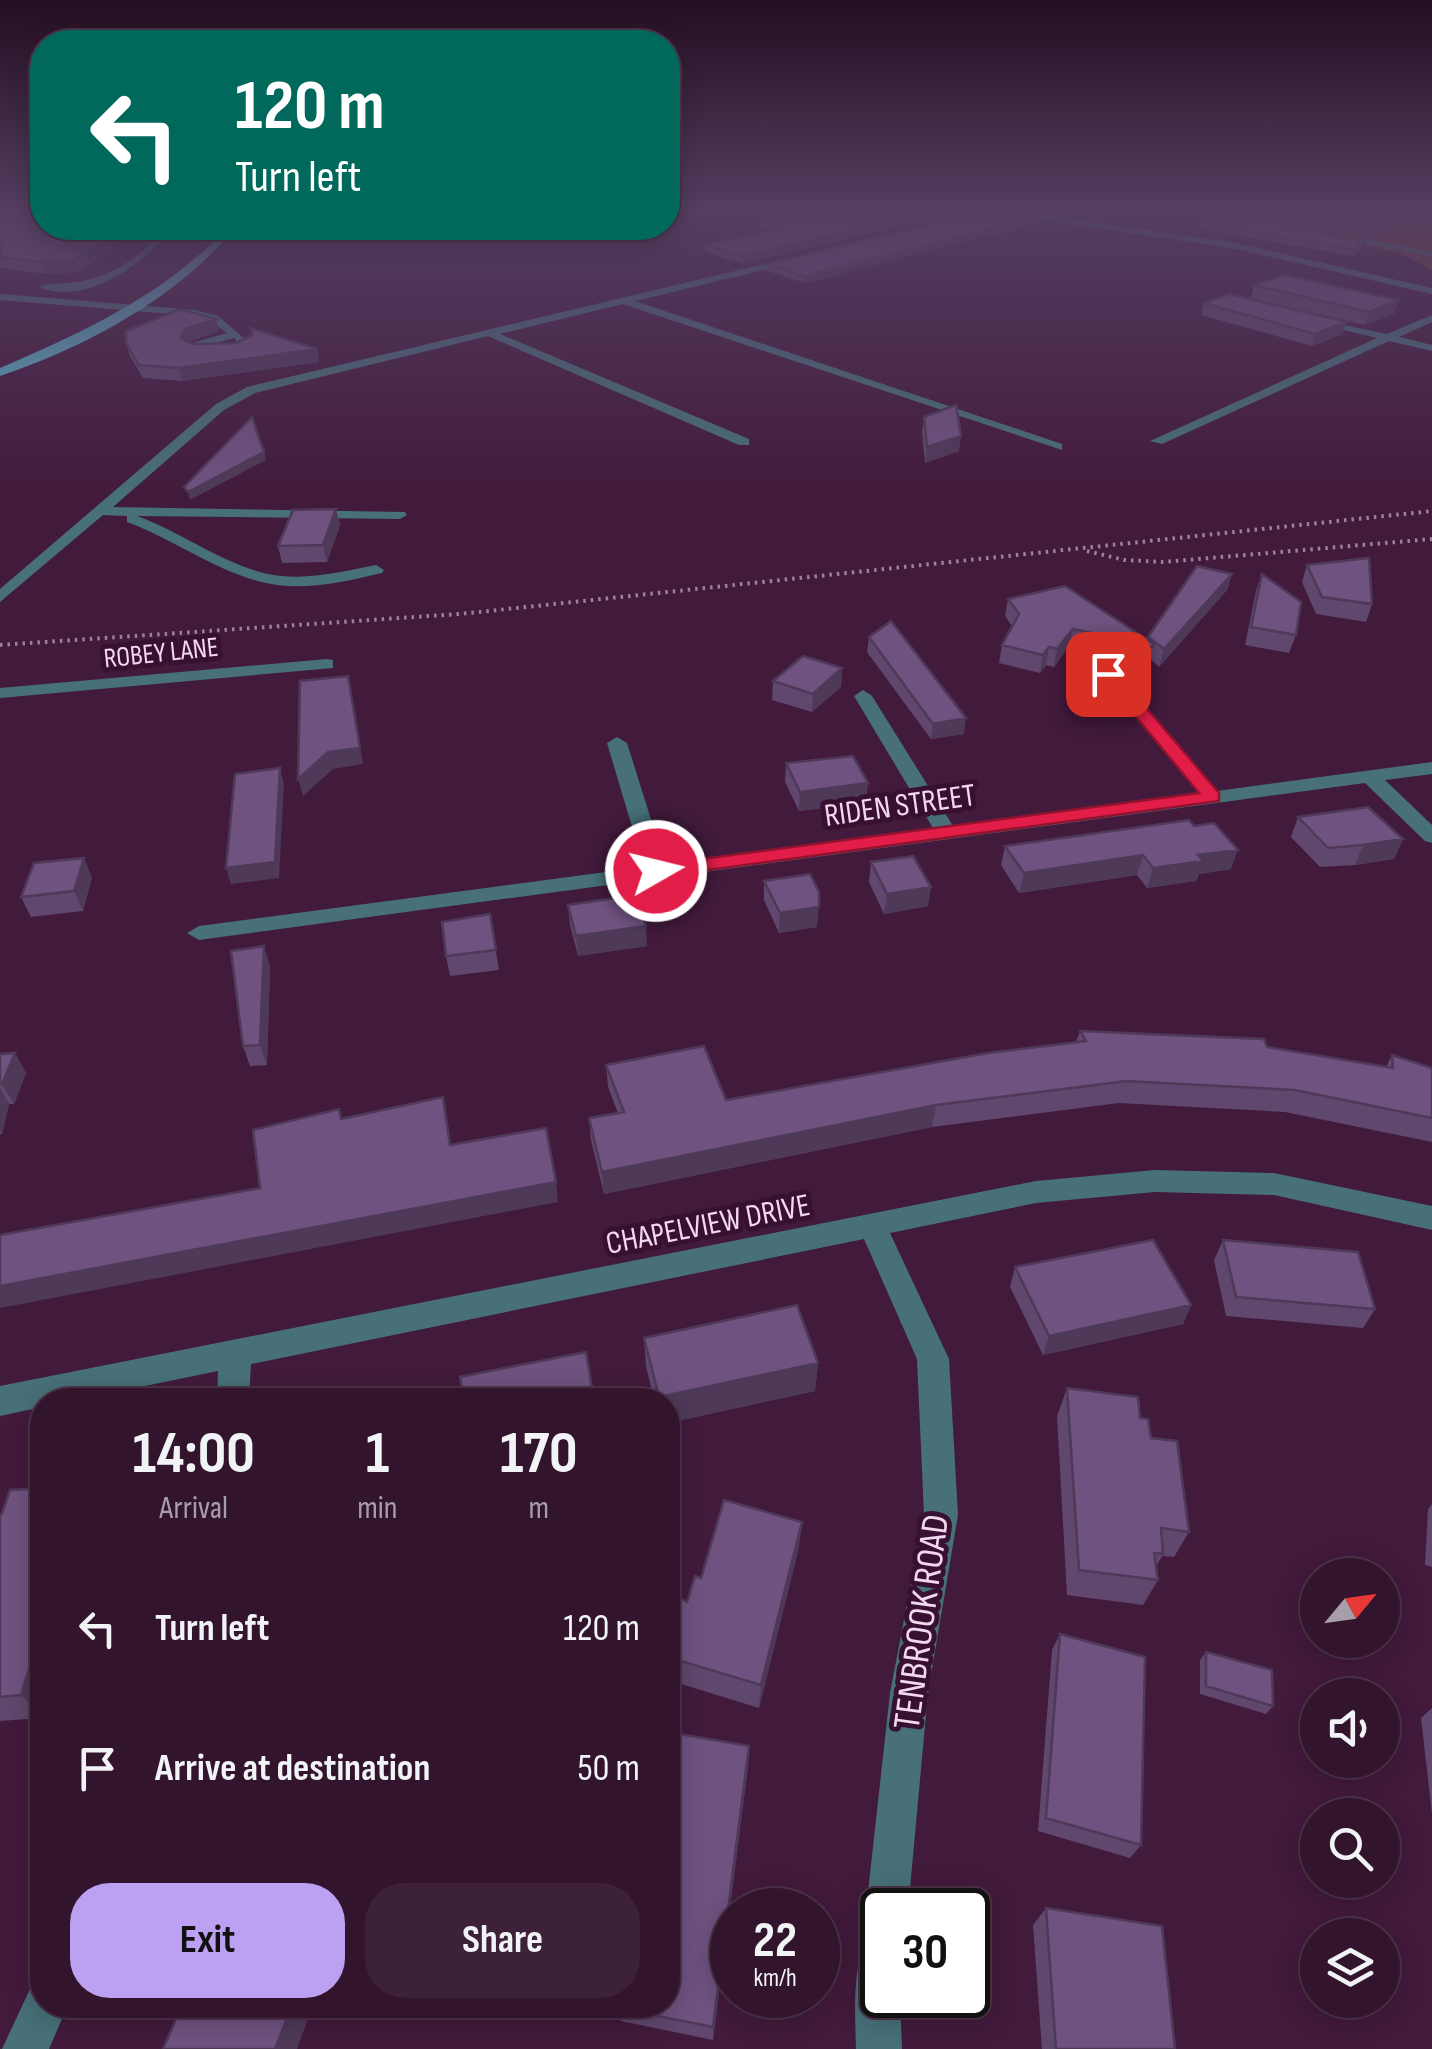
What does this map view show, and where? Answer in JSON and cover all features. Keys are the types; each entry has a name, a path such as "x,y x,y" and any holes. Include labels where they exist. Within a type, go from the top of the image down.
{"main road":[{"path":"0,372 140,305"}],"street":[{"path":"104,305 214,318 236,334"},
{"path":"0,597 220,407 251,390 607,305"},
{"path":"639,305 1057,448"},
{"path":"1297,316 1432,348"},
{"path":"1157,441 1432,318"},
{"path":"492,334 744,442"},
{"path":"941,408 969,397"},
{"path":"98,511 400,516"},
{"path":"98,511 159,528 249,573 280,581 376,570"},
{"name":"ROBEY LANE","path":"0,693 328,664"},
{"path":"1108,674 1212,797"},
{"path":"863,696 946,832"},
{"path":"618,743 656,871"},
{"name":"RIDEN STREET","path":"199,933 1432,768"},
{"path":"1369,776 1432,837"},
{"name":"CHAPELVIEW DRIVE","path":"66,1388 1036,1192 1155,1181 1274,1184 1432,1218"},
{"name":"TENBROOK ROAD","path":"873,1228 933,1359 941,1515 909,1694 889,1888"},
{"path":"233,1388 234,1355"},
{"name":"CHAPELVIEW DRIVE","path":"0,1401 30,1395"},
{"path":"25,2049 40,2018"},
{"path":"878,2018 879,2049"}],"path":[{"path":"0,645 460,614 1432,511"},
{"path":"1086,550 1124,560 1163,562 1432,540"}],"building":[{"path":"1210,305 1274,305 1346,322 1315,334"},
{"path":"1338,305 1387,305 1369,312"},
{"path":"180,309 216,319 185,329 181,338 192,344 236,343 253,335 250,328 317,349 179,368 139,365 126,343 126,331"},
{"path":"956,405 961,436 927,447 924,417"},
{"path":"252,417 264,452 188,492 184,487"},
{"path":"336,509 323,545 278,546 293,510"},
{"path":"1369,558 1372,604 1322,597 1307,565"},
{"path":"1197,566 1232,574 1164,649 1148,637"},
{"path":"1262,574 1301,602 1296,635 1251,627"},
{"path":"1065,586 1154,644 1153,647 1073,629 1057,649 1049,647 1043,655 1002,645 1019,614 1008,599"},
{"path":"891,621 966,718 933,724 869,637"},
{"path":"803,656 842,668 813,694 773,681"},
{"path":"348,676 360,748 328,752 298,779 300,681"},
{"path":"853,756 868,783 800,792 786,763"},
{"path":"280,768 275,862 226,868 235,774"},
{"path":"1368,807 1403,839 1328,848 1298,817"},
{"path":"1189,820 1194,826 1214,823 1238,850 1198,855 1203,861 1153,868 1143,855 1024,873 1005,846"},
{"path":"913,856 931,887 887,894 871,862"},
{"path":"84,858 74,891 21,897 34,863"},
{"path":"810,874 819,892 819,907 780,913 764,881"},
{"path":"636,895 646,926 576,936 568,905"},
{"path":"490,914 496,950 446,956 442,922"},
{"path":"264,946 260,1045 243,1046 231,951"},
{"path":"1080,1031 1264,1039 1267,1047 1393,1068 1392,1055 1432,1068 1432,1118 1295,1090 1126,1081 936,1105 602,1172 589,1118 624,1112 606,1065 704,1046 726,1100 988,1053 1086,1041"},
{"path":"15,1053 2,1084 0,1084 0,1054"},
{"path":"443,1097 450,1145 546,1128 556,1182 0,1286 0,1235 260,1188 253,1130 339,1109 341,1119"},
{"path":"1153,1240 1191,1305 1049,1336 1015,1267"},
{"path":"1223,1240 1358,1252 1375,1309 1236,1297"},
{"path":"797,1305 818,1363 680,1393 680,1388 657,1388 644,1338"},
{"path":"586,1352 592,1388 462,1388 460,1377"},
{"path":"1067,1388 1138,1397 1140,1418 1148,1419 1151,1438 1177,1441 1189,1532 1161,1528 1163,1554 1154,1553 1158,1580 1079,1570"},
{"path":"30,1489 30,1665 21,1695 0,1697 0,1514 10,1490"},
{"path":"724,1500 802,1522 761,1685 680,1661 680,1598 687,1602 695,1576 701,1578"},
{"path":"1060,1634 1145,1657 1141,1845 1046,1818"},
{"path":"1206,1652 1272,1670 1273,1706 1206,1686"},
{"path":"680,1734 749,1746 731,1888 710,1888 710,2018 714,2018 713,2027 668,2018 680,2018"},
{"path":"1046,1908 1162,1926 1175,2049 1056,2049"},
{"path":"176,2018 287,2018 275,2049 163,2049"}],"route":[{"path":"656,871 1212,797 1108,674"}]}
